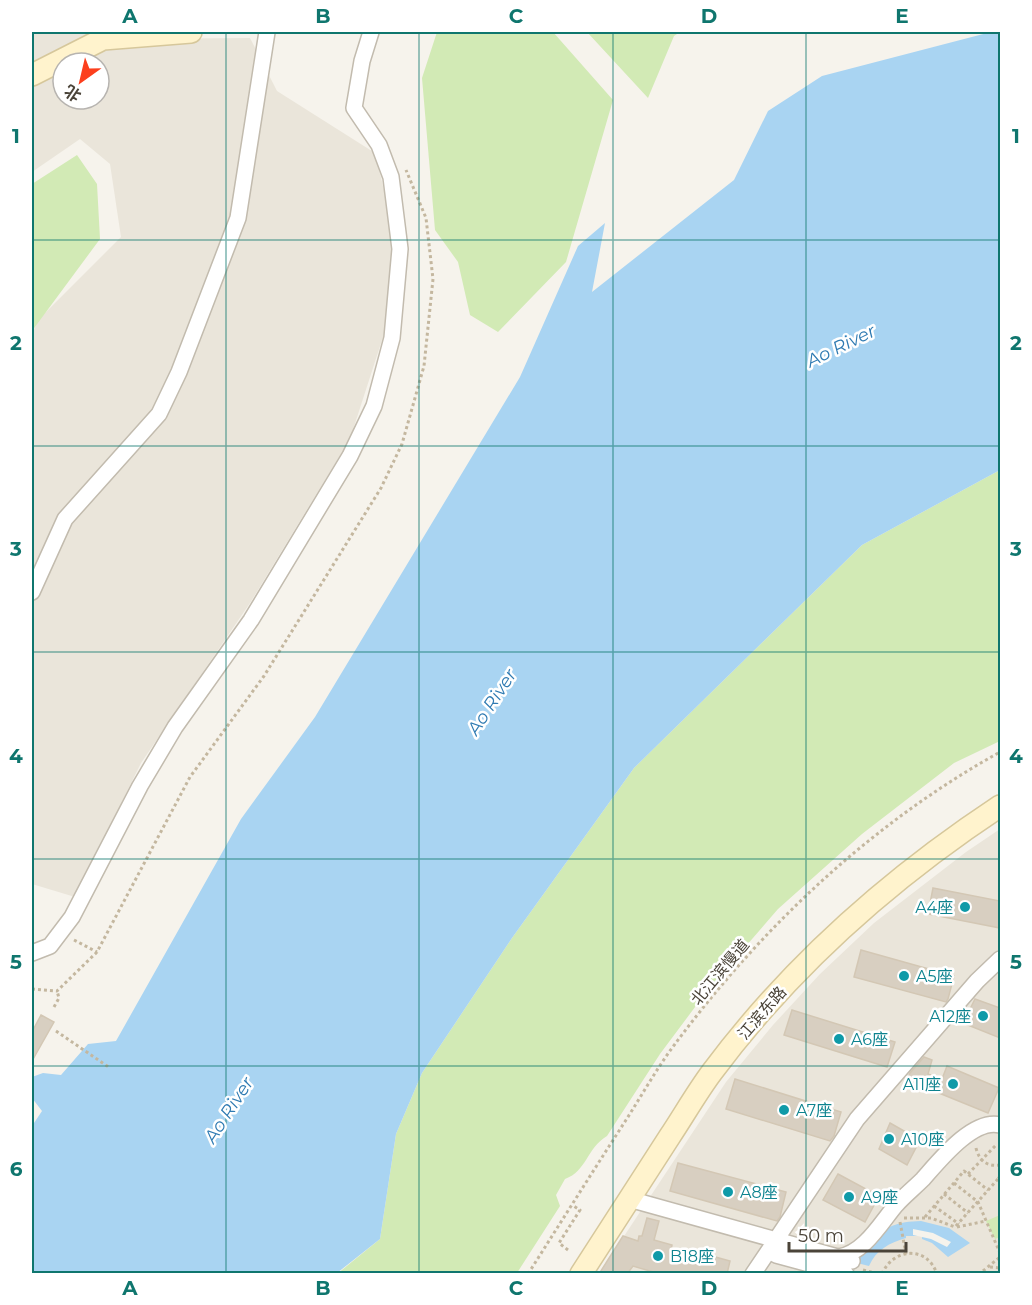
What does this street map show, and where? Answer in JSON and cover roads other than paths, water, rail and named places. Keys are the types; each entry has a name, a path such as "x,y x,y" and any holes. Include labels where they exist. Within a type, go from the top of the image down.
{"main road":[{"path":"32,75 103,39 191,32"},
{"name":"江滨东路","path":"581,1274 712,1072 759,1014 806,963 861,910 953,837 1000,806"}],"street":[{"path":"32,592 65,519 159,414 179,372 238,219 267,32"},
{"path":"32,953 50,946 72,917 146,776 175,727 252,621 350,456 374,406 392,338 400,249 391,177 379,145 354,108 362,61 371,32"},
{"path":"753,1274 772,1250 857,1119 1000,959"},
{"path":"629,1199 772,1250 846,1264 849,1256 858,1250 950,1148 970,1133 994,1124 1000,1125"},
{"path":"765,1274 772,1250"}],"water":[{"name":"Ao River","path":"991,32 1000,32 1000,470 862,545 634,768 512,938 422,1073 396,1134 380,1239 337,1273 32,1273 32,1126 42,1111 32,1098 32,1077 43,1073 61,1075 88,1044 116,1041 241,819 315,717 520,377 578,246 605,223 592,292 734,180 768,111 822,76"},
{"path":"921,1221 949,1228 970,1243 948,1257 932,1243 922,1239 922,1236 906,1236 879,1251 869,1266 857,1263 864,1251 887,1229 905,1222"}],"place":[{"name":"A4座","path":"965,907"},
{"name":"A5座","path":"904,976"},
{"name":"A12座","path":"983,1016"},
{"name":"A6座","path":"839,1039"},
{"name":"A11座","path":"953,1084"},
{"name":"A7座","path":"784,1110"},
{"name":"A10座","path":"889,1139"},
{"name":"A8座","path":"728,1192"},
{"name":"A9座","path":"849,1197"},
{"name":"B18座","path":"658,1256"}]}
